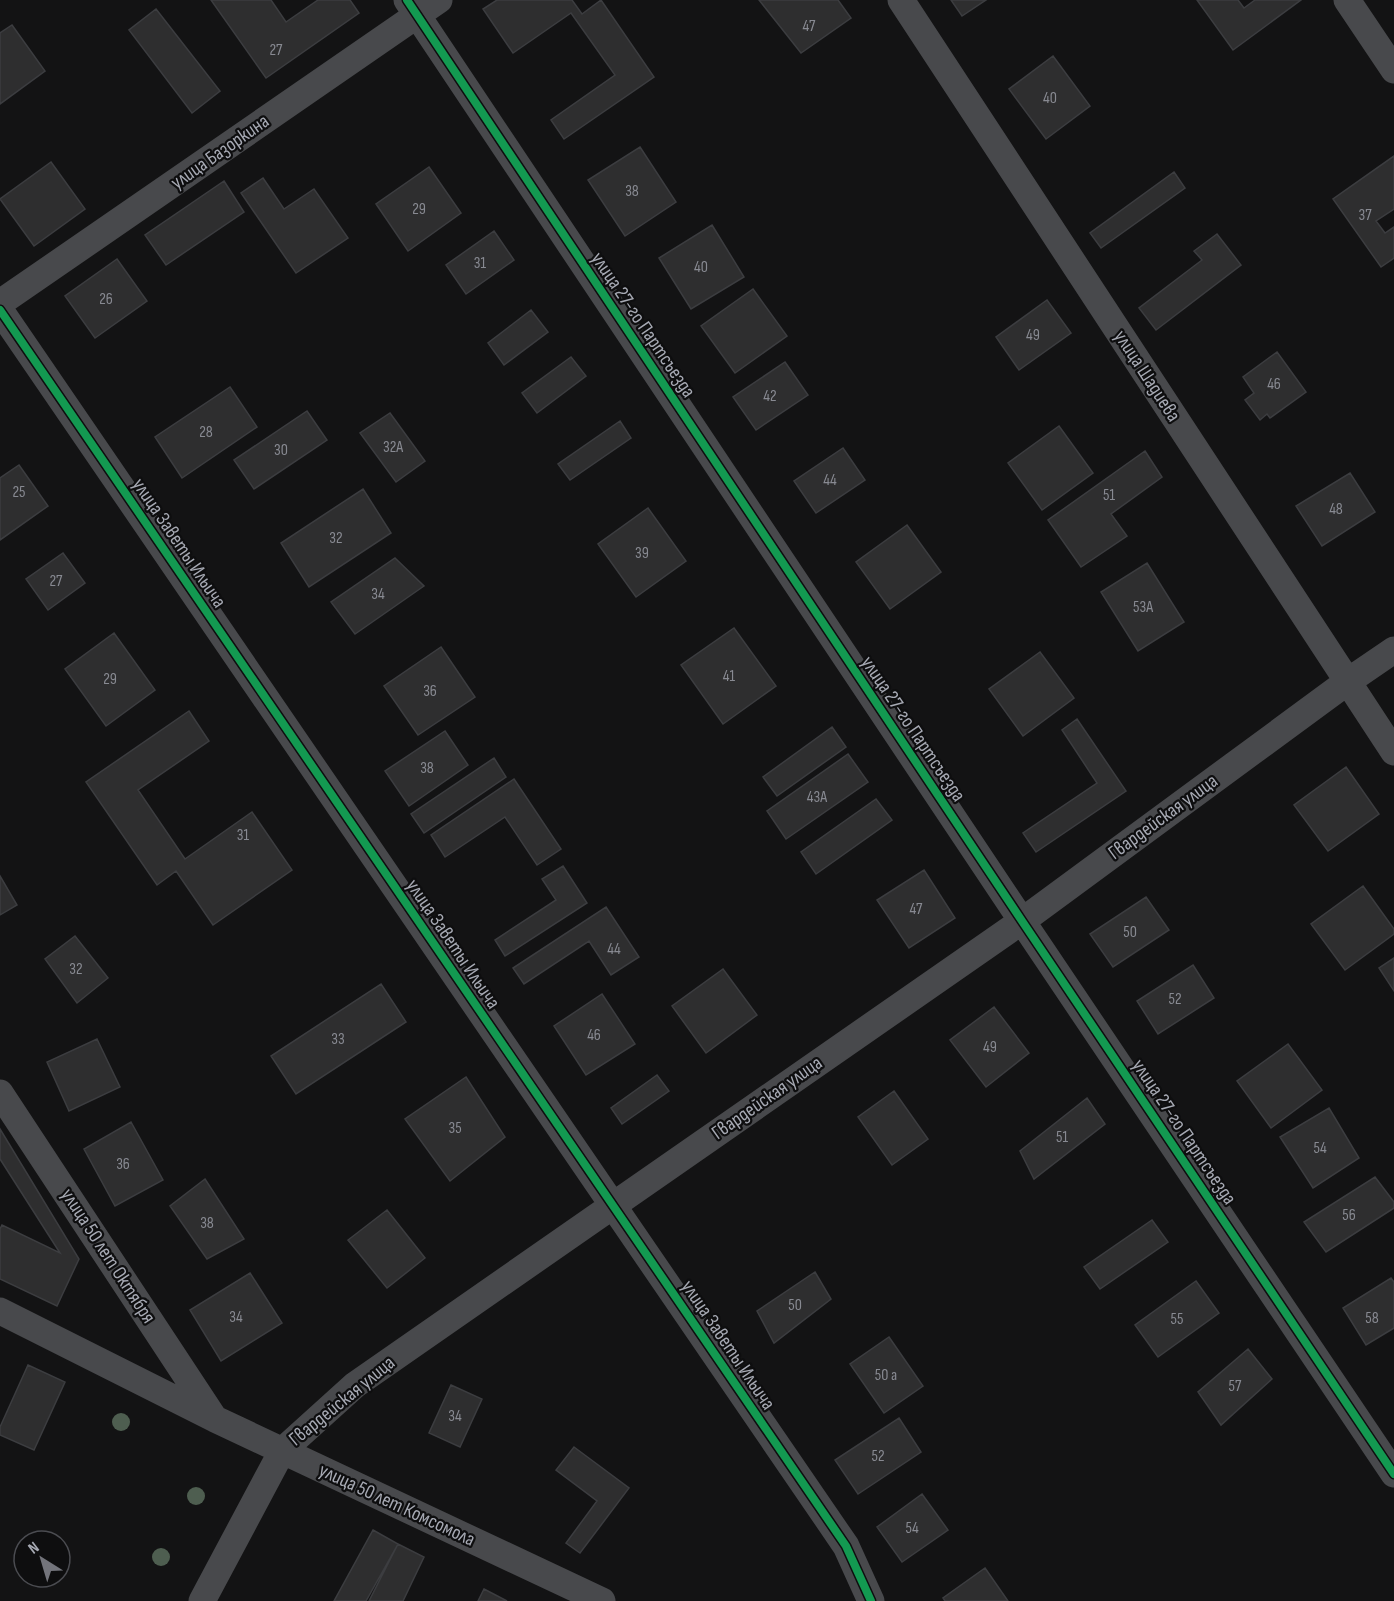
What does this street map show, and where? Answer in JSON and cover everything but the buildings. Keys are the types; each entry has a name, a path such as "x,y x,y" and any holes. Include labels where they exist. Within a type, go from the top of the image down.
{"street":[{"name":"улица Базоркина","path":"0,303 412,8 439,0"},
{"name":"улица Шадиева","path":"901,0 1394,752"},
{"path":"1347,0 1394,70"},
{"name":"улица 27-го Партсъезда","path":"412,8 1394,1474"},
{"name":"улица Заветы Ильича","path":"0,310 846,1546 872,1601"},
{"name":"Гвардейская улица","path":"202,1601 282,1451 355,1385 1022,921 1347,682 1394,650"},
{"name":"улица 50 лет Октября","path":"0,1093 215,1419"},
{"name":"улица 50 лет Комсомола","path":"0,1311 215,1419 602,1601"}],"cycle path":[{"path":"407,0 1394,1474"},
{"path":"0,310 846,1546 871,1601"}]}
